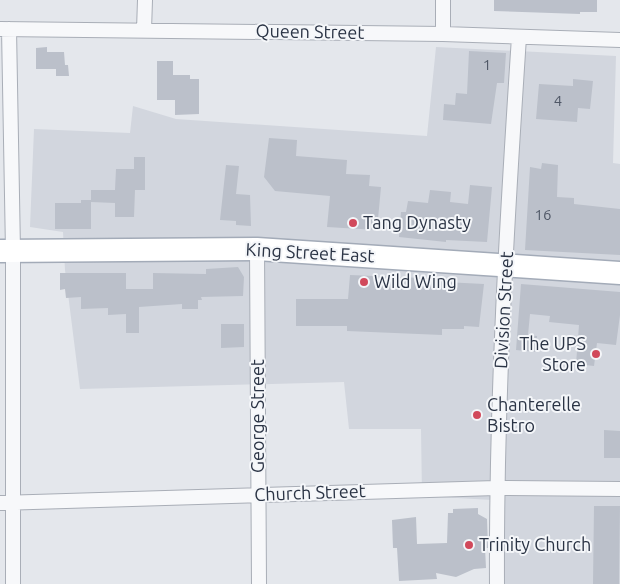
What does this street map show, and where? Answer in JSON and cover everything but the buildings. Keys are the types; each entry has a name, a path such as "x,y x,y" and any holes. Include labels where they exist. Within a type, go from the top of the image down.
{"main road":[{"name":"King Street East","path":"7,251 257,249 620,274"}],"street":[{"path":"144,0 144,30"},
{"path":"443,0 443,34"},
{"path":"4,29 7,251 6,503 13,584"},
{"name":"Queen Street","path":"4,29 443,34 620,40"},
{"name":"Division Street","path":"496,584 496,488 505,265 519,37"},
{"name":"George Street","path":"257,249 259,584"},
{"name":"Church Street","path":"6,503 496,488 620,489"}],"shaded area":[{"path":"436,47 616,56 613,163 620,164 620,584 489,584 492,500 422,496 421,429 349,429 344,382 80,389 65,270 63,232 30,227 34,129 130,133 133,106 176,119 427,136"}],"place":[{"name":"Tang Dynasty","path":"353,223"},
{"name":"Wild Wing","path":"364,282"},
{"name":"The UPS Store","path":"596,354"},
{"name":"Chanterelle Bistro","path":"477,415"},
{"name":"Trinity Church","path":"469,545"}]}
